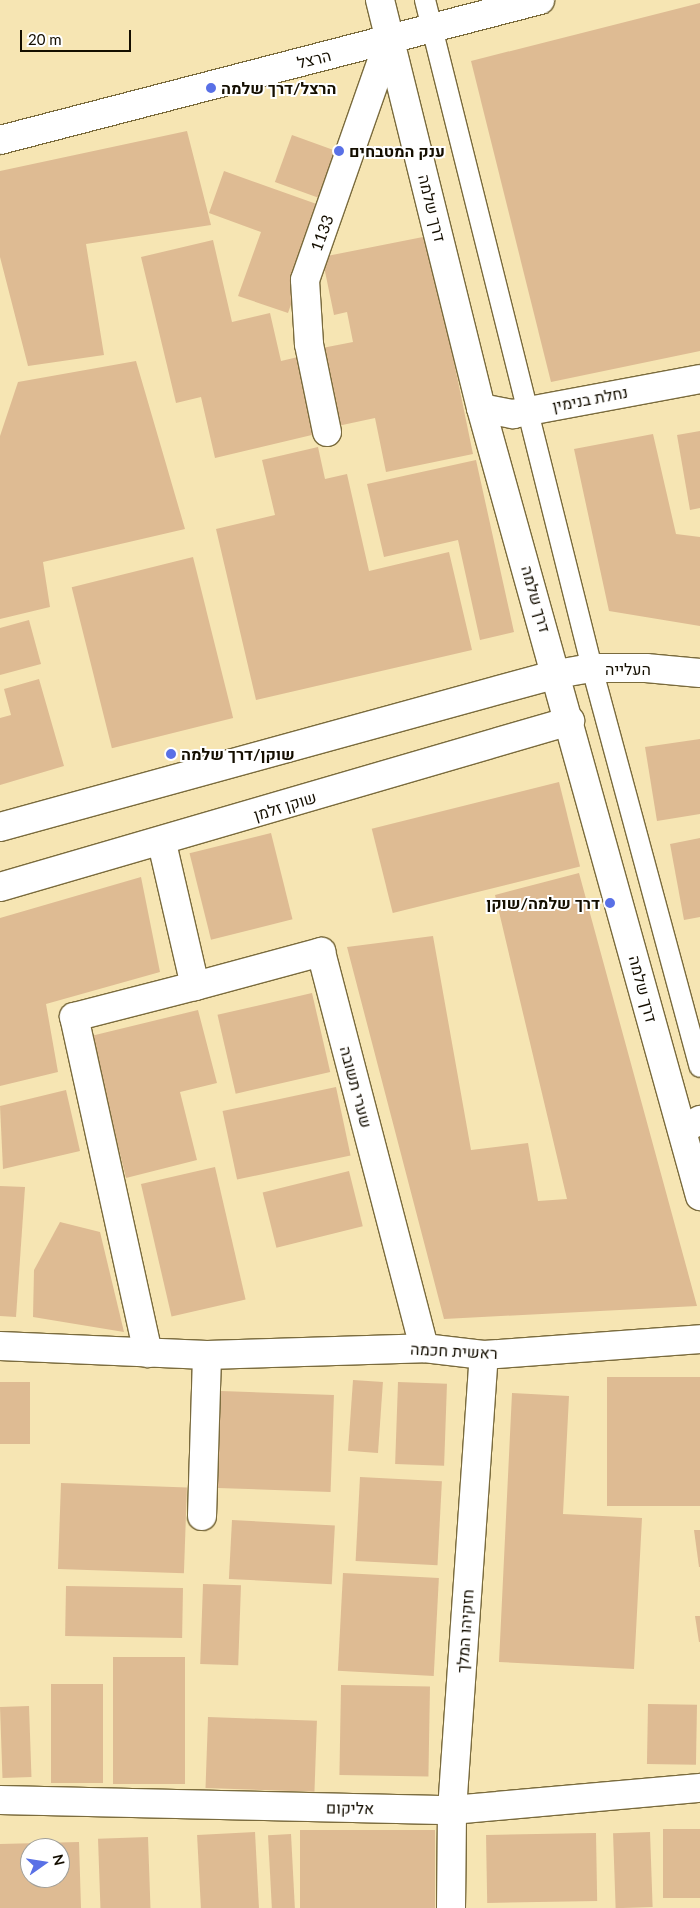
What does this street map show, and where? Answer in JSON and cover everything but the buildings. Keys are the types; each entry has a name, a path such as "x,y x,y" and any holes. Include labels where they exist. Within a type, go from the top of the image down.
{"street":[{"name":"דרך שלמה","path":"380,0 481,408 570,721 691,1125 700,1196"},
{"name":"הרצל","path":"0,140 540,0"},
{"name":"1133","path":"327,432 309,344 305,280 389,40"},
{"name":"נחלת בנימין","path":"481,408 499,413 528,411 700,379"},
{"name":"העלייה","path":"557,674 592,668 646,668 700,673"},
{"path":"0,827 557,674"},
{"name":"שוקן זלמן","path":"0,887 162,843 570,721"},
{"path":"162,843 195,986"},
{"name":"שערי תשובה","path":"148,1353 74,1017 321,952 424,1348"},
{"name":"ראשית חכמה","path":"0,1346 207,1355 424,1348 484,1355 700,1339"},
{"path":"202,1516 207,1355"},
{"name":"חזקיהו המלך","path":"451,1908 452,1810 484,1355"},
{"name":"אליקום","path":"0,1800 452,1810 700,1788"}],"lane":[{"path":"425,0 592,668 700,1066"}],"place":[{"name":"הרצל/דרך שלמה","path":"211,88"},
{"name":"ענק המטבחים","path":"339,151"},
{"name":"שוקן/דרך שלמה","path":"171,754"},
{"name":"דרך שלמה/שוקן","path":"610,903"}]}
